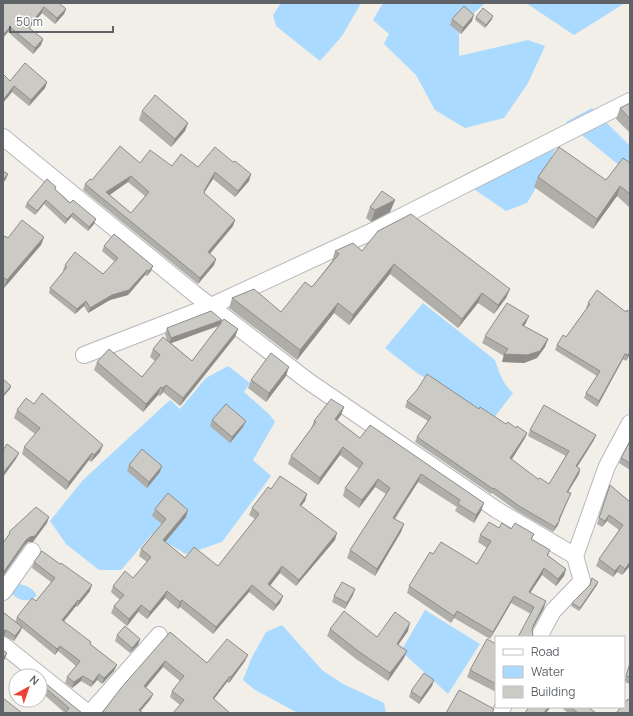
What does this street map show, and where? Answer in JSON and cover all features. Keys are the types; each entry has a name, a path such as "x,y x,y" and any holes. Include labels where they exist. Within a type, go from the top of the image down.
{"street":[{"path":"84,355 211,306 373,231 630,101"},
{"path":"3,137 211,306 308,381 497,510 575,556"},
{"path":"540,636 553,611 582,581 575,556 607,466 630,423"},
{"path":"3,592 32,551"},
{"path":"3,645 89,713 159,635"}],"water":[{"path":"281,3 361,3 342,36 320,61 276,26 273,15"},
{"path":"383,3 485,3 459,27 459,56 528,40 545,46 528,83 504,118 465,128 435,110 416,75 384,44 389,34 373,20"},
{"path":"526,3 625,3 574,35"},
{"path":"592,108 630,146 630,162 625,170 566,122"},
{"path":"557,145 545,172 527,203 506,211 468,185 467,173 504,160"},
{"path":"423,303 495,360 502,378 513,393 493,419 417,373 385,348"},
{"path":"228,366 250,383 244,392 270,415 275,422 253,460 271,476 222,542 186,554 152,534 121,570 99,570 66,544 50,521 83,480 170,400 180,409 206,378"},
{"path":"19,584 30,588 37,596 29,600 22,600 16,597 10,591"},
{"path":"425,610 480,644 448,694 401,651"},
{"path":"282,625 322,670 343,684 384,703 386,713 298,713 255,690 243,680 252,657 266,632"}],"building":[{"path":"3,3 59,3 66,9 57,18 44,7 28,27 43,39 35,48 10,27 3,35"},
{"path":"464,6 474,15 463,28 452,19"},
{"path":"483,8 493,16 486,25 476,17"},
{"path":"25,63 47,82 31,100 14,86 3,100 3,74 10,81"},
{"path":"155,95 188,123 175,139 142,111"},
{"path":"630,103 630,119 620,108"},
{"path":"120,146 140,163 150,150 172,166 181,154 198,167 215,147 233,162 235,161 251,174 238,191 215,172 204,191 204,193 235,220 208,252 216,259 200,278 85,184 90,179 92,180","holes":["131,176 149,192 131,213 106,192"]},
{"path":"559,147 606,180 623,158 630,163 630,194 620,186 597,219 538,177"},
{"path":"3,171 8,174 3,180"},
{"path":"47,179 70,203 73,200 96,219 89,227 73,213 67,219 46,200 37,211 27,203"},
{"path":"382,191 395,200 375,210 370,207"},
{"path":"411,214 510,289 498,305 482,293 462,319 394,264 353,315 338,303 300,350 232,298 254,289 281,312 305,282 312,287 339,254 335,251 353,243 362,251 378,231"},
{"path":"22,220 44,237 7,280 3,277 3,238 5,236 8,238"},
{"path":"114,234 153,266 149,271 147,270 129,290 112,295 90,308 86,301 77,309 50,288 67,267 65,265 75,252 103,274 118,258 104,246"},
{"path":"597,290 626,312 627,310 630,312 630,352 628,355 625,354 599,401 586,393 600,371 557,345 563,335 566,337 590,304 588,303"},
{"path":"507,303 529,316 522,325 548,339 540,351 527,355 504,354 508,349 485,336"},
{"path":"211,311 222,320 171,338 167,328"},
{"path":"224,319 238,329 183,398 166,385 163,388 161,387 146,404 97,362 109,349 142,377 160,355 153,349 163,337 192,361"},
{"path":"271,353 289,367 269,393 251,380"},
{"path":"427,374 479,409 480,407 506,424 508,422 527,433 510,458 538,479 540,478 549,484 569,451 530,430 544,405 596,435 576,466 580,469 567,492 571,493 559,519 560,520 555,527 519,506 417,437 431,417 407,401 417,390"},
{"path":"3,379 11,386 3,395"},
{"path":"42,393 103,445 94,455 92,453 69,482 24,447 40,428 17,410 26,398 34,404"},
{"path":"331,399 344,407 335,419 360,438 370,425 484,503 476,515 458,504 460,500 421,474 393,518 404,524 377,569 350,550 390,488 378,479 362,500 345,488 363,463 343,447 320,478 291,456 316,422 314,421"},
{"path":"226,404 246,421 232,437 212,420"},
{"path":"630,441 630,463 621,458"},
{"path":"7,444 19,453 3,473 3,450"},
{"path":"142,449 162,466 149,482 129,465"},
{"path":"280,476 307,494 300,505 337,533 299,580 282,566 268,584 283,596 276,605 252,585 216,627 182,600 180,602 167,591 150,612 141,605 129,619 114,606 124,595 113,586 125,571 133,578 151,557 141,549 166,519 155,509 168,493 188,510 163,540 185,558 194,547 218,566 259,514 252,508 268,487 271,489"},
{"path":"610,485 630,502 630,562 625,569 620,565 615,571 599,559 623,525 609,515 605,521 599,518"},
{"path":"36,507 49,517 35,536 26,540 3,573 3,543 10,533 9,532"},
{"path":"489,522 499,528 502,523 511,529 515,523 534,534 531,539 550,550 547,555 566,569 558,579 544,568 529,592 546,601 533,626 532,636 519,636 534,607 514,596 493,632 457,611 454,616 409,586 430,552 433,554 441,542 477,564 491,541 480,535"},
{"path":"42,551 92,585 62,620 91,642 90,644 117,665 104,678 99,674 93,682 83,676 74,682 67,677 80,661 60,646 57,649 17,617 32,598 36,601 55,578 34,562"},
{"path":"592,578 598,582 580,608 572,603 590,585"},
{"path":"342,582 355,589 347,603 334,596"},
{"path":"344,611 377,637 395,612 410,623 397,644 407,651 390,673 330,629"},
{"path":"3,612 22,627 15,636 6,630 3,631"},
{"path":"125,626 140,639 132,648 117,635"},
{"path":"170,632 207,663 227,639 248,655 213,698 230,713 173,713 184,700 172,691 184,676 165,661 144,686 153,694 139,710 143,713 102,713 121,688"},
{"path":"487,639 495,643 495,683 470,670"},
{"path":"3,650 7,653 3,658"},
{"path":"630,663 630,677 626,676"},
{"path":"424,673 434,680 421,698 411,691"},
{"path":"48,685 82,713 67,713 66,712 69,708 48,690"},
{"path":"459,690 494,709 492,713 446,713"},
{"path":"3,698 8,702 8,708 16,708 22,713 3,713"},
{"path":"628,699 630,701 630,713 616,713 620,708 625,708 625,702"},
{"path":"528,708 547,708 544,713 525,713"},
{"path":"571,708 589,708 596,713 578,713"}]}
